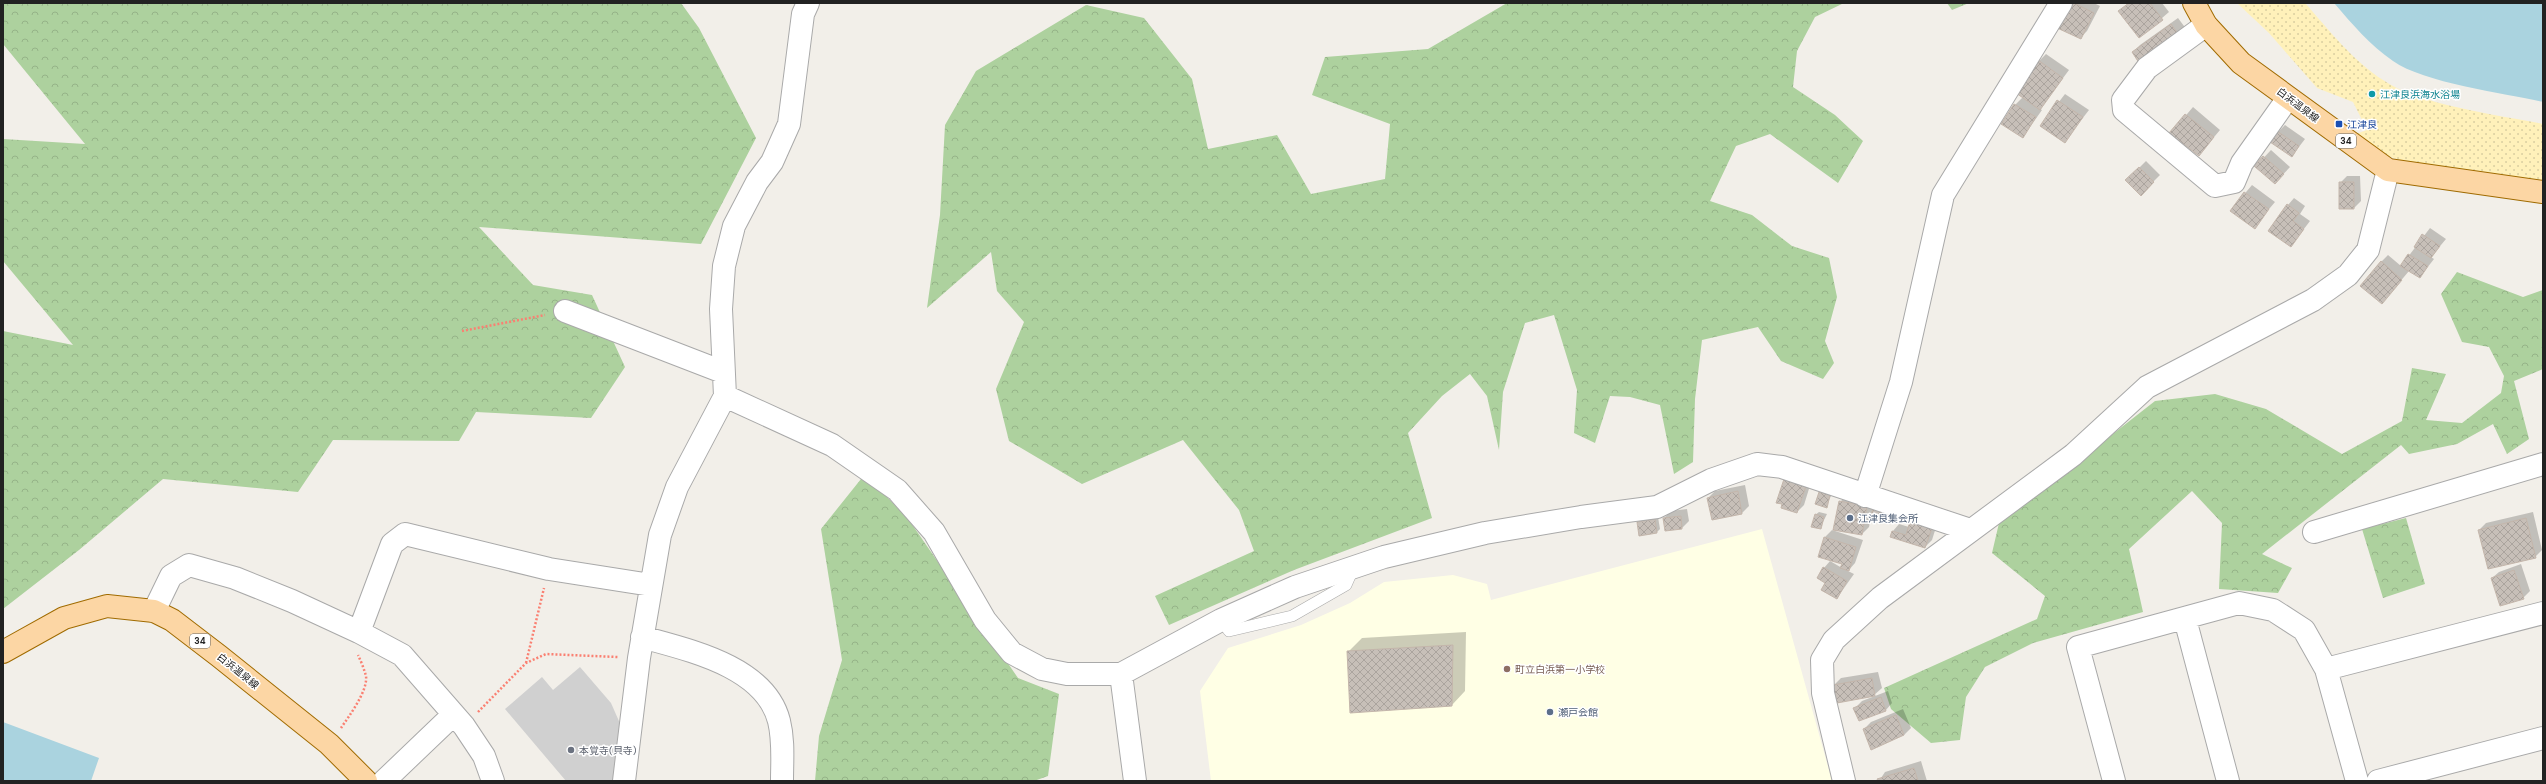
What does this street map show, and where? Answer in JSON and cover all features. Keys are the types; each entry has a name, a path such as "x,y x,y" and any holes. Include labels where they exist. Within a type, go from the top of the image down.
{"main road":[{"name":"白浜温泉線","path":"2194,3 2206,25 2241,63 2388,170 2543,192"},
{"name":"白浜温泉線","path":"3,652 64,618 107,606 154,611 172,620 329,744 366,781"}],"street":[{"path":"624,781 641,648 660,535 676,487 725,396 721,309 724,266 734,226 757,182 772,162 789,124 804,14 808,3"},
{"path":"1865,496 1901,382 1943,195 2061,3"},
{"path":"2206,25 2147,68 2123,100 2124,110 2215,186 2234,182 2242,163 2288,98"},
{"path":"1844,781 1823,693 1822,660 1834,640 1880,598 2073,455 2147,387 2314,300 2348,275 2368,250 2388,170"},
{"path":"565,311 723,372"},
{"path":"725,396 832,445 898,490 934,532 985,620 1012,653 1042,669 1060,672 1121,674 1221,620 1295,587 1384,557 1485,533 1581,517 1657,507 1711,480 1757,464 1782,467 1970,530"},
{"path":"2314,532 2543,464"},
{"path":"359,632 392,544 405,534 549,569 651,585"},
{"path":"154,611 171,576 188,565 235,578 359,632 402,655 458,720 484,756 493,781"},
{"path":"2114,781 2078,647 2239,603 2273,610 2304,630 2326,669 2357,781"},
{"path":"2326,669 2543,613"},
{"path":"2185,619 2228,781"},
{"path":"641,648 705,654 737,670 764,692 778,718 783,741 782,781"},
{"path":"1121,674 1135,781"},
{"path":"384,781 458,720"},
{"path":"2378,781 2543,738"}],"path":[{"path":"462,331 565,311"},
{"path":"526,664 549,569"},
{"path":"329,744 352,712 363,689 366,677 354,642 359,632"},
{"path":"458,720 526,664 546,654 641,648"}],"shaded area":[{"name":"町立白浜第一小学校","path":"1762,529 1832,781 1211,781 1200,691 1228,648 1301,625 1350,603 1384,582 1453,575 1487,584 1491,600"},
{"name":"本覚寺(貝寺)","path":"580,667 611,703 622,728 615,781 566,781 505,709 542,677 553,690"}],"green space":[{"path":"3,3 681,3 699,28 756,138 701,244 479,227 533,285 592,295 625,367 591,418 476,412 459,441 333,440 298,492 163,479 79,550 3,609 3,331 73,345 3,261 3,139 85,144 3,44"},
{"path":"1507,3 1844,3 1815,17 1797,51 1793,87 1835,115 1863,141 1838,183 1770,134 1736,146 1710,201 1752,215 1792,246 1829,258 1837,297 1825,341 1834,363 1823,379 1781,361 1758,327 1702,340 1695,399 1693,462 1674,474 1660,405 1630,397 1610,396 1595,443 1574,433 1577,390 1554,315 1525,323 1503,392 1499,450 1487,396 1470,374 1442,396 1408,433 1432,518 1294,570 1169,625 1155,596 1254,551 1239,510 1183,440 1082,484 1009,441 996,389 1024,322 997,291 991,252 927,308 940,215 945,125 976,71 1086,5 1144,18 1192,79 1208,149 1277,135 1311,194 1385,179 1390,124 1312,95 1325,57 1428,49"},
{"path":"1947,3 1969,3 1952,10"},
{"path":"2457,272 2523,297 2543,290 2543,369 2514,381 2529,439 2507,454 2493,424 2457,444 2409,454 2401,445 2262,554 2292,568 2278,593 2219,589 2222,523 2192,491 2129,549 2143,612 2033,643 1985,667 1966,697 1960,740 1931,743 1891,709 1884,688 2037,619 2045,596 1992,553 1999,523 2155,401 2215,394 2266,409 2342,454 2402,421 2412,368 2446,374 2426,420 2462,423 2501,393 2504,376 2489,347 2462,342 2441,294"},
{"path":"865,474 909,520 1018,678 1059,694 1048,776 1034,781 815,781 819,736 842,660 821,529"},
{"path":"2406,518 2425,584 2383,598 2362,529"}],"sand":[{"name":"江津良浜海水浴場","path":"2237,3 2305,3 2351,54 2372,72 2398,89 2438,103 2543,124 2543,180 2412,165 2386,155 2353,135 2367,130 2353,102 2317,88 2269,33"}],"water":[{"path":"2334,3 2543,3 2543,102 2444,81 2407,69 2393,61 2369,41"},
{"path":"3,722 99,758 91,781 3,781"}],"building":[{"path":"2067,3 2074,3 2094,13 2081,39 2055,27"},
{"path":"2129,3 2150,3 2163,20 2139,38 2118,11"},
{"path":"2171,24 2181,38 2141,66 2132,52"},
{"path":"2038,60 2063,78 2040,110 2016,93"},
{"path":"2057,100 2083,117 2065,143 2040,126"},
{"path":"2014,104 2036,117 2023,138 2001,124"},
{"path":"2185,114 2214,137 2199,156 2169,133"},
{"path":"2277,131 2299,146 2292,157 2270,142"},
{"path":"2263,156 2284,174 2275,184 2254,166"},
{"path":"2139,167 2154,182 2141,196 2125,180"},
{"path":"2339,182 2354,182 2354,209 2339,209"},
{"path":"2244,192 2269,209 2255,229 2230,211"},
{"path":"2287,204 2299,213 2293,221 2304,229 2291,247 2268,231"},
{"path":"2422,234 2440,246 2431,258 2414,247"},
{"path":"2408,254 2428,266 2420,278 2400,266"},
{"path":"2381,261 2402,280 2382,304 2360,286"},
{"path":"1784,479 1806,486 1797,513 1781,508 1782,504 1776,503"},
{"path":"1738,491 1742,514 1712,520 1707,498"},
{"path":"1819,492 1830,495 1827,508 1815,504"},
{"name":"江津良集会所","path":"1839,501 1867,506 1862,535 1833,530"},
{"path":"1873,509 1881,511 1878,521 1870,519"},
{"path":"1815,514 1824,517 1821,529 1811,527"},
{"path":"1681,516 1682,529 1665,531 1663,518"},
{"path":"2526,518 2536,558 2488,569 2478,530"},
{"path":"1655,519 1657,533 1639,536 1637,522"},
{"path":"1910,521 1932,528 1925,548 1890,537 1892,531 1906,535"},
{"path":"1824,537 1856,547 1849,571 1840,568 1842,564 1818,557"},
{"path":"1823,567 1847,581 1837,599 1821,590 1825,583 1817,578"},
{"path":"2514,570 2524,599 2500,606 2491,578"},
{"path":"1453,645 1452,706 1350,713 1347,651"},
{"path":"1872,678 1875,696 1837,703 1833,685"},
{"path":"1881,697 1886,711 1859,721 1853,708"},
{"path":"1896,715 1904,735 1871,750 1863,729"},
{"path":"1914,768 1918,781 1878,781 1877,779"}],"place":[{"name":"江津良浜海水浴場","path":"2372,94"},
{"name":"江津良","path":"2339,124"},
{"name":"江津良集会所","path":"1850,518"},
{"name":"町立白浜第一小学校","path":"1507,669"},
{"name":"瀬戸会館","path":"1550,712"},
{"name":"本覚寺(貝寺)","path":"571,750"}]}
